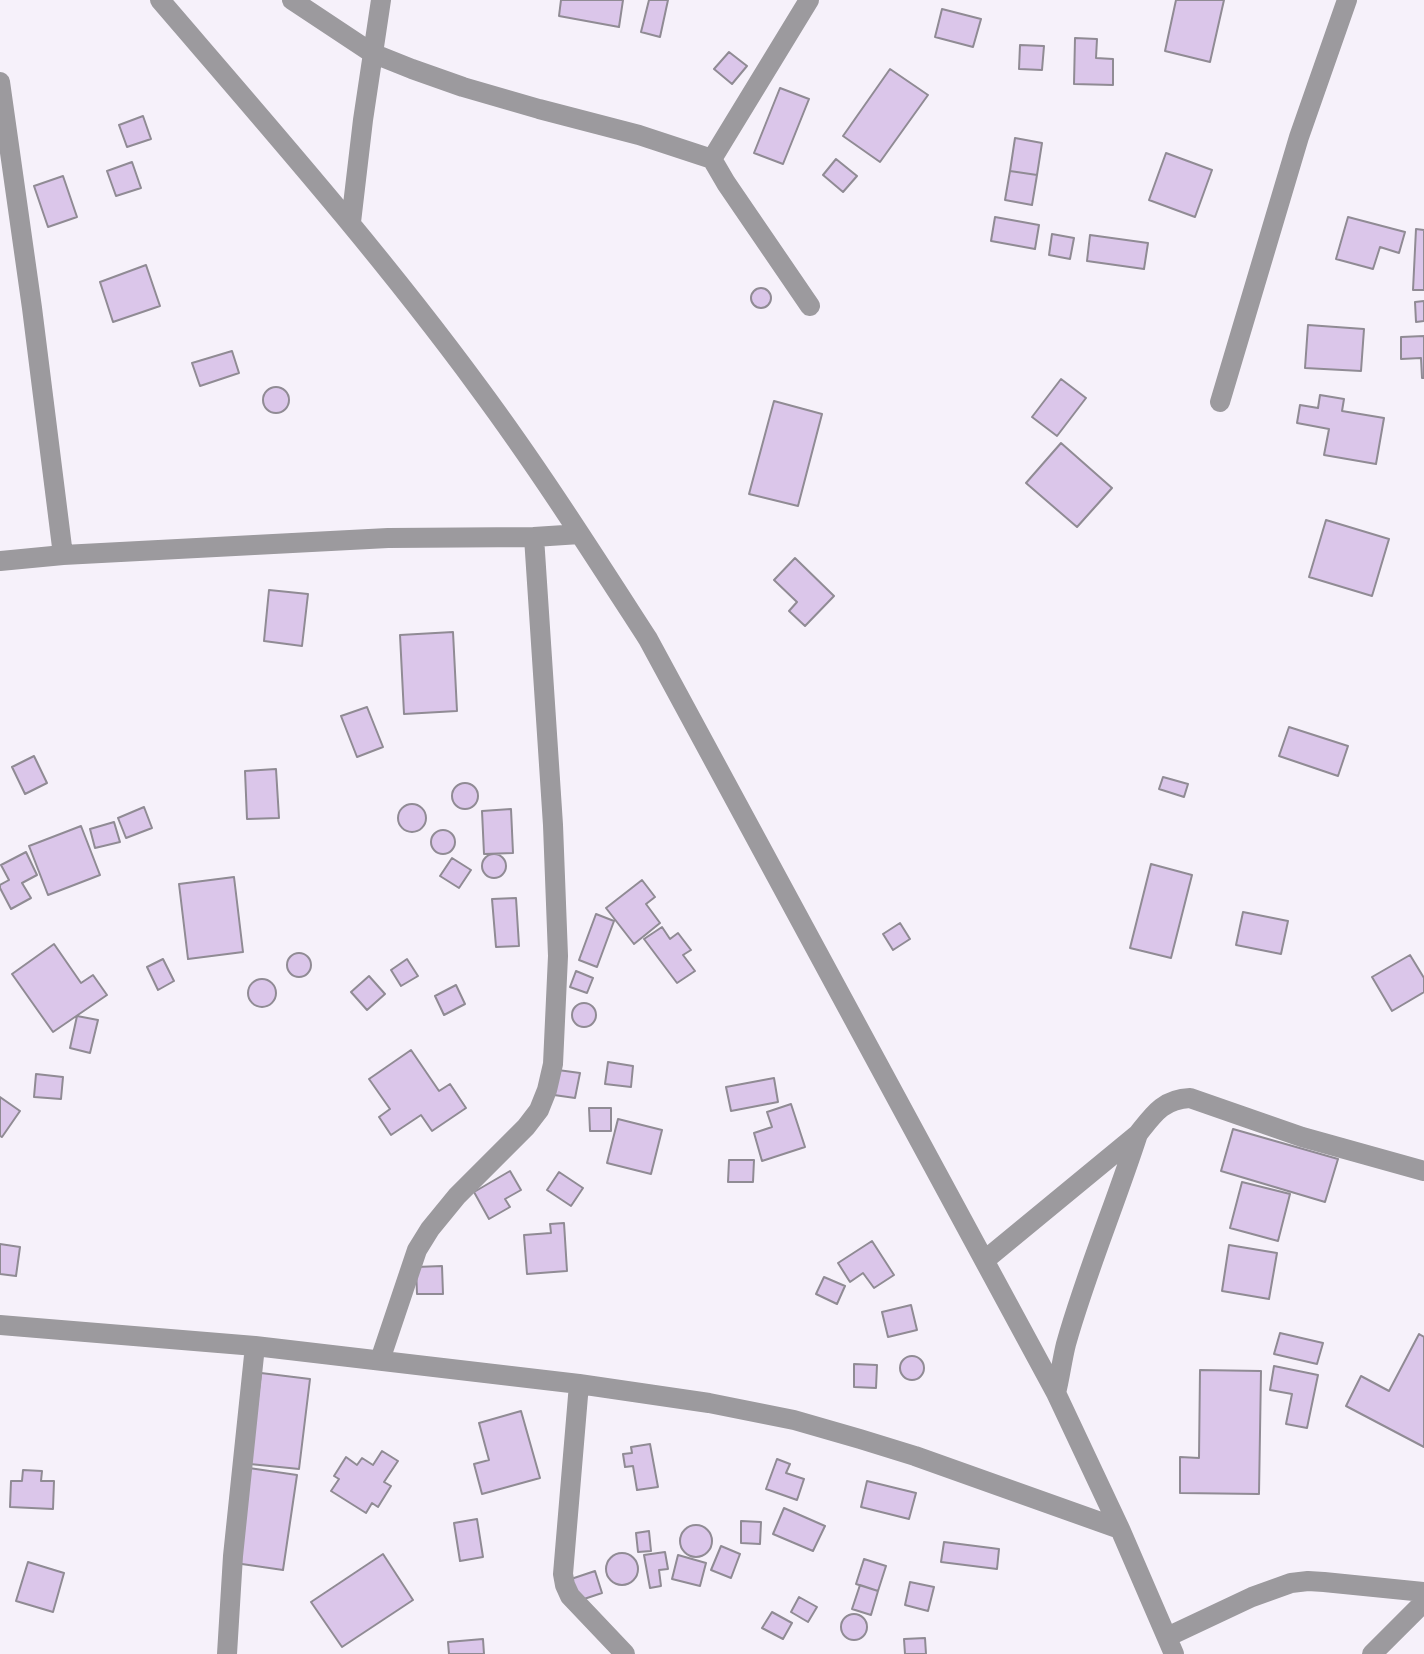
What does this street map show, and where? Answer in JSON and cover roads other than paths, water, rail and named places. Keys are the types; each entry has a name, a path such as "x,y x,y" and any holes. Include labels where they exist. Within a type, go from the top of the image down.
{"street":[{"path":"160,0 351,222 479,388 648,639 1056,1393 1171,1645 1252,1597 1291,1583 1324,1582 1424,1592"},
{"path":"292,0 372,53 463,87 639,135 712,159 810,306"},
{"path":"351,222 381,0"},
{"path":"712,159 809,0"},
{"path":"1220,402 1299,137 1347,0"},
{"path":"0,82 63,555"},
{"path":"0,561 388,538 580,534"},
{"path":"380,1360 417,1250 457,1196 539,1110 553,1064 558,956 553,825 534,537"},
{"path":"985,1260 1138,1134 1153,1115 1169,1102 1190,1098 1302,1137 1424,1171"},
{"path":"1056,1393 1066,1346 1088,1275 1138,1134"},
{"path":"0,1325 255,1346 579,1384 709,1403 794,1420 915,1456 1120,1529"},
{"path":"227,1654 233,1556 255,1346"},
{"path":"579,1384 563,1574 570,1596 625,1654"},
{"path":"1372,1654 1424,1602"}]}
